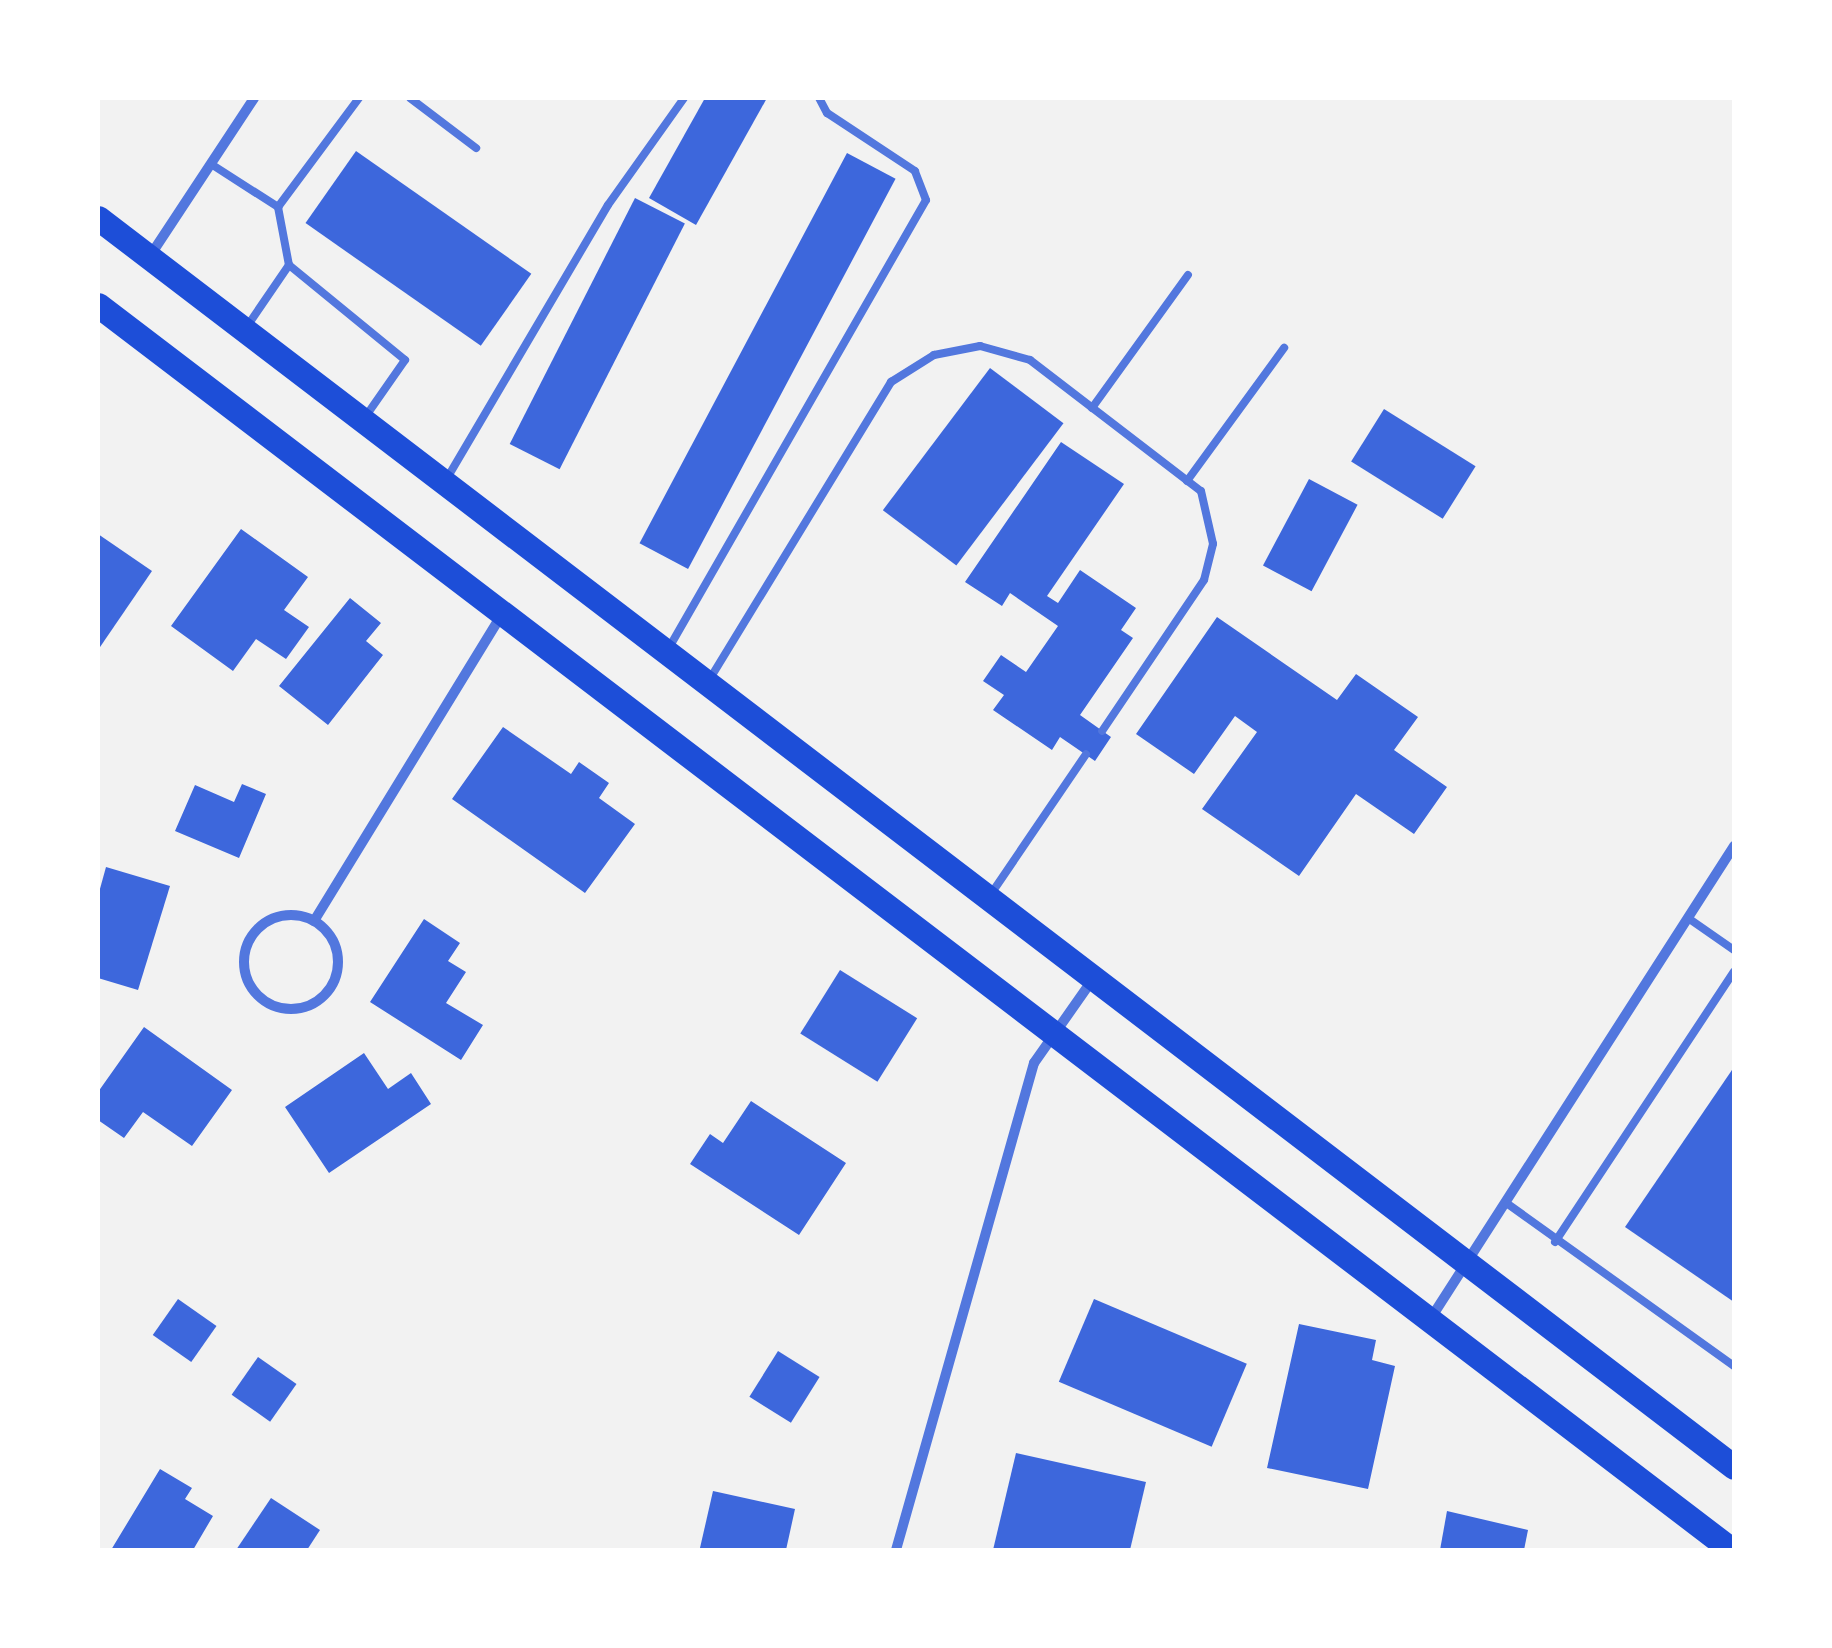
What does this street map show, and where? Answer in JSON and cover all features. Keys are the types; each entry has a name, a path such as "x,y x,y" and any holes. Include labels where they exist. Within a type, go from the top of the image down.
{"main road":[{"path":"98,218 991,894 1734,1467"},
{"path":"98,305 1057,1030 1732,1550"}],"street":[{"path":"149,257 254,98"},
{"path":"314,921 504,612"},
{"path":"1430,1318 1734,846"},
{"path":"279,917 314,921 338,954 330,989 301,1008 266,1002 246,974 251,938 279,917"},
{"path":"896,1550 986,1214 1034,1064 1095,977"}],"lane":[{"path":"278,208 359,98"},
{"path":"410,98 476,148"},
{"path":"446,481 608,206 684,98"},
{"path":"668,650 926,200 915,170 827,112 819,98"},
{"path":"210,164 278,208 289,265 405,360 364,420"},
{"path":"244,330 289,265"},
{"path":"1092,408 1188,275"},
{"path":"709,681 891,382 934,354 980,346 1030,360 1201,492 1213,544 1204,580 1102,731"},
{"path":"1187,481 1284,348"},
{"path":"991,894 1086,754"},
{"path":"1688,918 1734,950"},
{"path":"1555,1242 1734,972"},
{"path":"1505,1202 1555,1242 1734,1366"}],"building":[{"path":"705,98 767,98 696,225 649,198"},
{"path":"356,151 531,274 481,346 306,223"},
{"path":"847,153 896,179 688,569 639,543"},
{"path":"635,198 685,223 560,469 510,444"},
{"path":"990,368 1063,423 956,566 883,510"},
{"path":"1384,409 1476,466 1443,519 1351,462"},
{"path":"1061,442 1124,484 1047,596 1058,603 1080,570 1136,608 1121,630 1133,638 1080,715 1111,737 1095,761 1060,737 1052,750 993,710 1004,695 983,681 1001,655 1026,672 1058,626 1010,593 1002,606 965,582"},
{"path":"1309,479 1358,505 1312,591 1263,566"},
{"path":"241,529 308,577 284,610 309,627 286,659 256,639 233,671 171,626"},
{"path":"98,534 152,571 98,650"},
{"path":"350,598 381,623 366,641 383,655 328,725 279,686"},
{"path":"1217,617 1337,700 1356,674 1418,717 1394,750 1447,787 1414,834 1356,794 1299,876 1202,809 1257,732 1235,716 1194,774 1136,734"},
{"path":"503,727 571,774 579,762 609,783 599,798 635,824 585,893 452,799"},
{"path":"242,784 266,794 239,858 175,831 195,785 234,802"},
{"path":"106,867 170,886 138,990 98,978 98,896"},
{"path":"424,919 460,943 448,961 466,972 446,1003 483,1025 461,1060 370,1002"},
{"path":"840,970 917,1018 877,1082 800,1034"},
{"path":"144,1027 232,1090 192,1146 143,1112 124,1138 98,1120 98,1092"},
{"path":"364,1053 388,1089 411,1073 431,1104 329,1173 285,1107"},
{"path":"1734,1067 1734,1302 1625,1227"},
{"path":"751,1101 846,1163 799,1235 690,1164 710,1134 723,1143"},
{"path":"178,1299 217,1326 191,1362 153,1335"},
{"path":"1094,1299 1247,1364 1212,1447 1059,1382"},
{"path":"1299,1324 1376,1340 1372,1360 1395,1366 1368,1489 1267,1468"},
{"path":"778,1351 820,1377 791,1423 749,1397"},
{"path":"258,1357 297,1384 270,1422 232,1395"},
{"path":"1016,1453 1146,1482 1130,1550 993,1550"},
{"path":"160,1469 192,1488 185,1499 213,1516 193,1550 111,1550"},
{"path":"713,1491 795,1509 786,1550 700,1548"},
{"path":"271,1498 320,1530 307,1550 236,1550"},
{"path":"1447,1511 1528,1530 1524,1550 1440,1550"}]}
